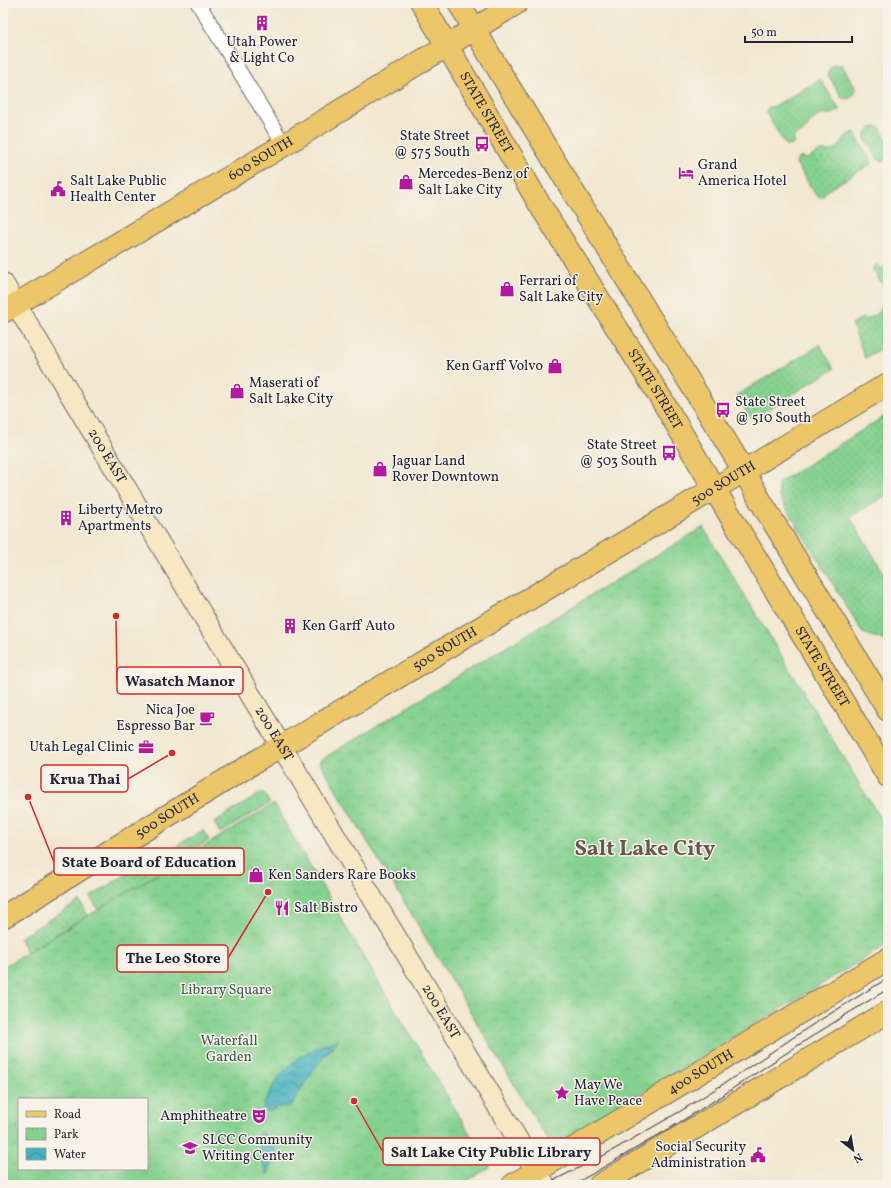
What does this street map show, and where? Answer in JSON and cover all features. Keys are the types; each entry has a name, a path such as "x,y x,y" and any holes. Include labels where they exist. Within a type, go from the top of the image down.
{"main road":[{"name":"STATE STREET","path":"422,3 540,205 662,400 714,489 888,776"},
{"path":"458,3 888,710"},
{"name":"600 SOUTH","path":"9,308 284,145 517,3"},
{"name":"500 SOUTH","path":"3,917 281,746 888,384"},
{"name":"400 SOUTH","path":"513,1185 541,1178 888,959"},
{"path":"600,1185 888,1012"}],"street":[{"path":"198,3 284,145"},
{"name":"200 EAST","path":"3,283 9,308 281,746 541,1178"}],"green space":[{"path":"833,65 842,65 856,89 854,94 847,99 842,98 828,75 829,70"},
{"path":"820,79 840,110 832,114 824,114 816,117 810,122 806,130 793,137 795,142 792,145 786,146 766,113 767,109 769,107 773,107"},
{"path":"870,128 880,128 888,142 888,160 883,161 878,159 865,139 866,133"},
{"path":"854,132 872,163 826,191 823,196 819,197 816,195 796,163 798,159 802,157 807,159 820,151 832,151 842,143 845,137"},
{"path":"878,264 881,269 888,265 888,294 872,268"},
{"path":"888,302 888,344 865,358 852,324 864,317 866,320 881,311 880,307"},
{"path":"820,345 834,369 751,419 737,395"},
{"path":"888,414 888,494 850,517 888,580 888,642 863,633 779,496 778,483"},
{"path":"703,527 888,831 888,944 552,1147 319,761"},
{"path":"263,792 270,803 220,833 214,822"},
{"name":"Library Square","path":"274,804 373,973 490,1167 460,1185 3,1185 3,967"},
{"path":"203,830 209,840 173,861 168,851"},
{"path":"156,855 172,879 105,921 90,897"},
{"path":"80,901 88,915 27,952 19,938"}],"water":[{"path":"339,1040 312,1072 291,1107 279,1107 268,1112 263,1108 268,1095 278,1079 292,1063 309,1051"},
{"path":"258,1133 263,1133 267,1142 275,1147 268,1175 262,1160"}],"tram line":[{"path":"544,1185 601,1157 679,1112 812,1025 888,978"},
{"path":"573,1185 691,1115 888,989"}],"place":[{"name":"Utah Power & Light Co","path":"262,23"},
{"name":"State Street @ 575 South","path":"482,144"},
{"name":"Grand America Hotel","path":"686,173"},
{"name":"Mercedes-Benz of Salt Lake City","path":"406,182"},
{"name":"Salt Lake Public Health Center","path":"58,189"},
{"name":"Ferrari of Salt Lake City","path":"507,289"},
{"name":"Ken Garff Volvo","path":"555,366"},
{"name":"Maserati of Salt Lake City","path":"237,391"},
{"name":"State Street @ 510 South","path":"723,410"},
{"name":"State Street @ 503 South","path":"669,453"},
{"name":"Jaguar Land Rover Downtown","path":"380,469"},
{"name":"Liberty Metro Apartments","path":"66,518"},
{"name":"Wasatch Manor","path":"116,616"},
{"name":"Ken Garff Auto","path":"290,626"},
{"name":"Nica Joe Espresso Bar","path":"207,718"},
{"name":"Utah Legal Clinic","path":"146,747"},
{"name":"Krua Thai","path":"172,753"},
{"name":"State Board of Education","path":"28,797"},
{"name":"Ken Sanders Rare Books","path":"256,875"},
{"name":"The Leo Store","path":"268,892"},
{"name":"Salt Bistro","path":"282,908"},
{"name":"May We Have Peace","path":"562,1093"},
{"name":"Salt Lake City Public Library","path":"354,1101"},
{"name":"Amphitheatre","path":"259,1116"},
{"name":"SLCC Community Writing Center","path":"190,1148"},
{"name":"Social Security Administration","path":"758,1155"}],"district":[{"name":"Salt Lake City","path":"645,849"}],"park label":[{"name":"Waterfall Garden","path":"229,1050"}]}
